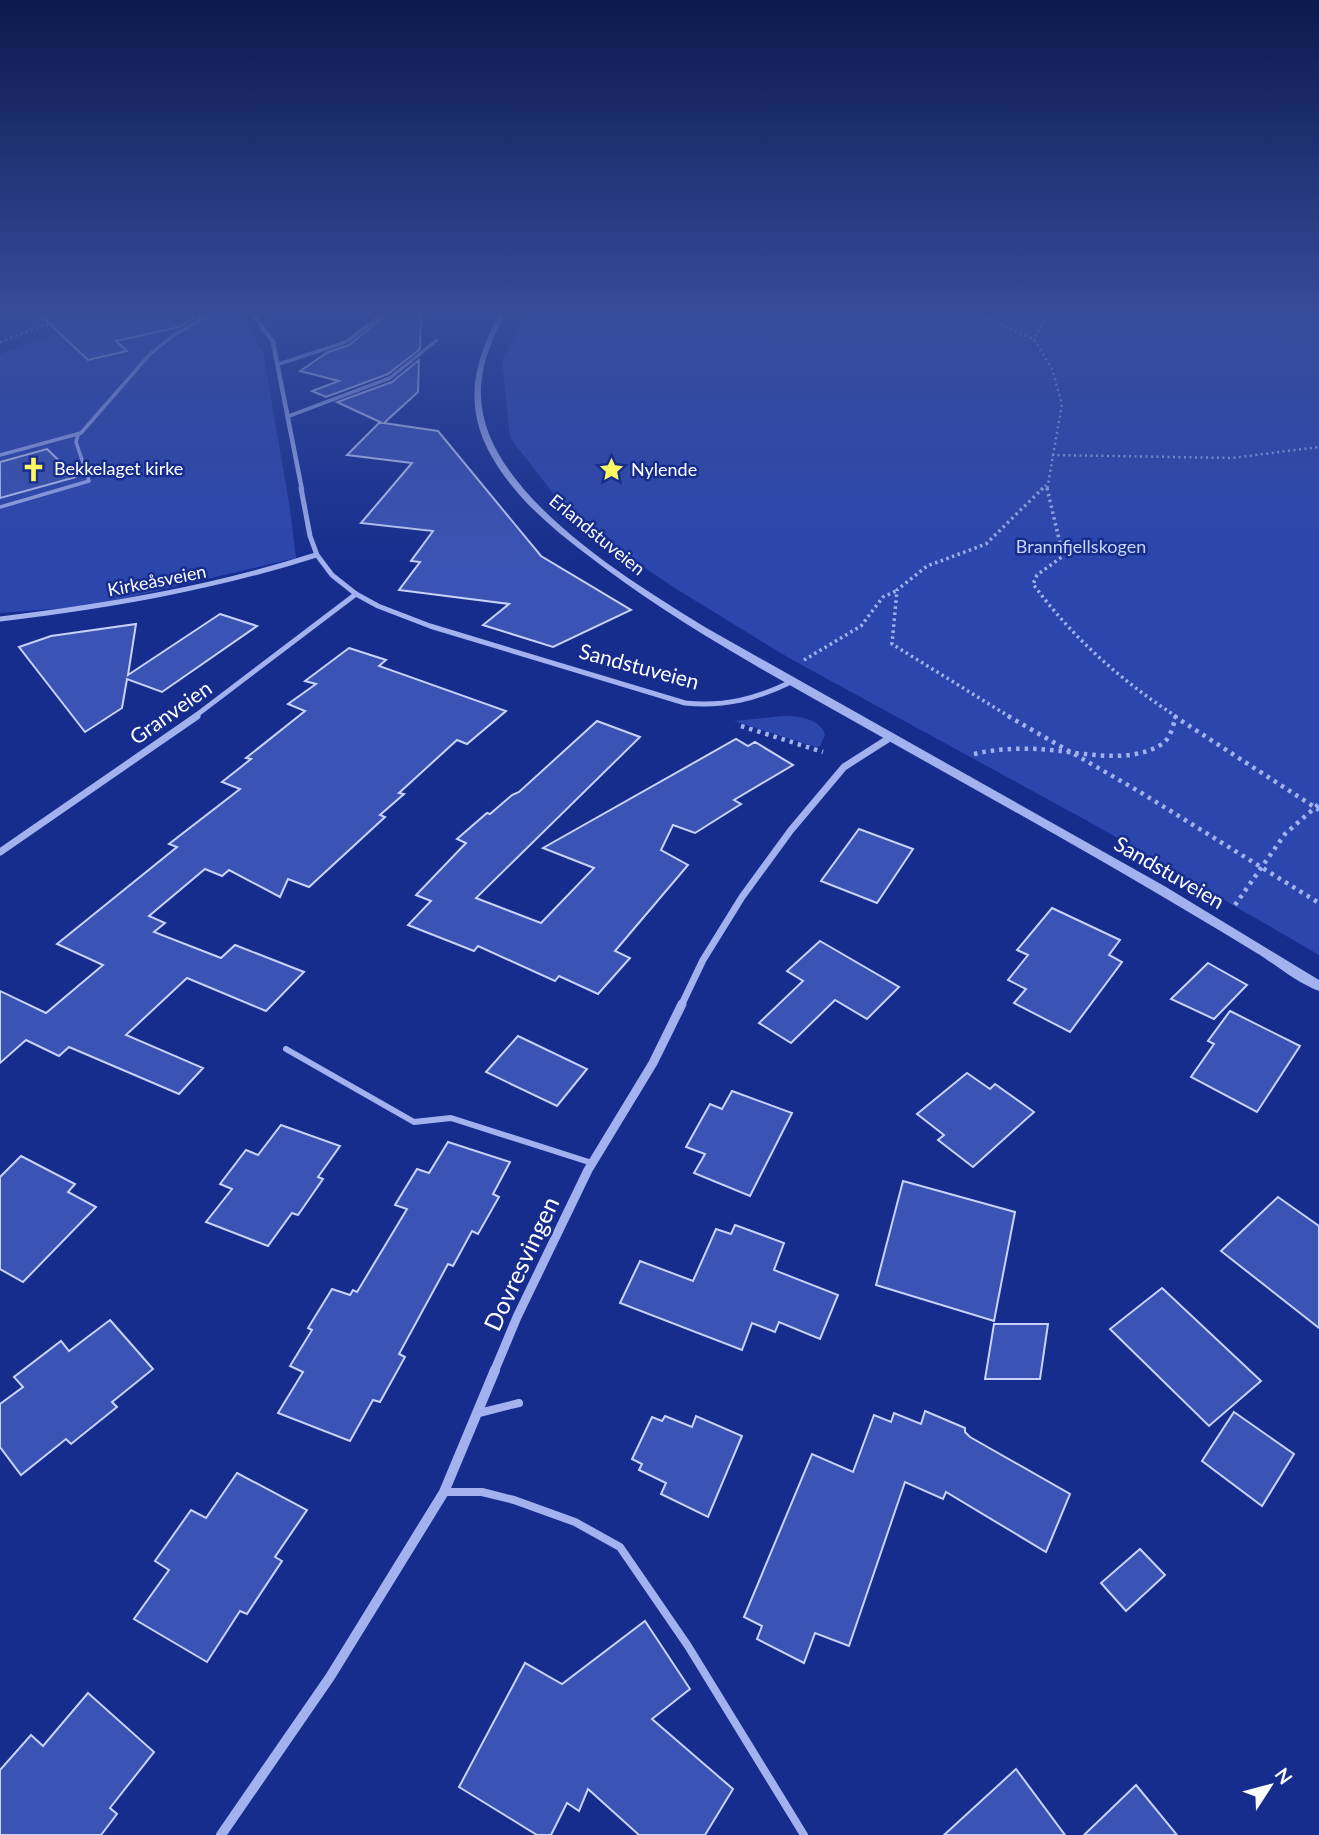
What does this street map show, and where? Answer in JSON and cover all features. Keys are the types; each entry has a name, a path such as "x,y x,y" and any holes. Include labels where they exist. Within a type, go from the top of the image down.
{"street":[{"name":"Sandstuveien","path":"285,396 310,536 316,555 337,580 356,594 391,611 457,634 666,698 701,705 748,701 791,682 1219,925 1319,986"},
{"name":"Erlandstuveien","path":"477,396 481,424 506,472 546,516 602,562 670,610 791,682"},
{"name":"Kirkeåsveien","path":"0,619 79,610 209,586 316,555"},
{"name":"Granveien","path":"0,852 208,707 356,594"},
{"name":"Dovresvingen","path":"221,1835 330,1677 444,1492 517,1317 592,1163 653,1063 691,981 742,897 791,830 844,767 891,737"}],"lane":[{"path":"0,507 89,481 76,442 78,435 113,396"},
{"path":"289,416 343,396"},
{"path":"0,456 78,435"},
{"path":"286,1049 414,1122 451,1118 592,1163"},
{"path":"476,1413 519,1403"},
{"path":"444,1492 482,1492 517,1501 606,1536 620,1547 688,1646 804,1835"}],"path":[{"path":"1060,396 1062,404 1046,485 1063,556 1037,575 1033,584 1071,633 1126,680 1318,807 1285,834 1219,925"},
{"path":"1052,455 1232,458 1319,447"},
{"path":"775,673 809,657 860,626 883,597 897,590 927,566 986,544 1046,485"},
{"path":"897,590 892,644 1063,750 1140,792 1319,904"},
{"path":"701,705 711,715 823,752"},
{"path":"939,765 956,758 1007,749 1108,754 1151,748 1162,744 1169,737 1176,715"}],"green space":[{"path":"0,396 271,396 296,558 92,606 0,613"},
{"name":"Brannfjellskogen","path":"506,396 1319,396 1319,955 1093,824 789,658 678,590 615,548 564,507 510,438"},
{"path":"783,716 802,718 818,725 825,735 820,746 734,721"}],"building":[{"path":"355,396 414,396 384,423 438,431 541,556 631,610 553,647 483,625 509,604 399,590 420,562 411,561 433,531 361,523 412,463 347,455 382,423 337,402"},
{"name":"Bekkelaget kirke","path":"47,449 76,477 0,498 0,462"},
{"path":"220,614 257,626 162,692 127,679 122,708 85,732 19,647 51,636 136,624 128,675"},
{"path":"349,648 386,660 379,666 506,711 467,744 457,740 399,793 404,794 380,815 385,817 309,887 288,879 280,897 229,870 222,876 205,869 149,916 165,923 154,932 221,958 235,945 304,972 266,1011 187,978 126,1035 203,1068 179,1094 69,1047 59,1056 26,1040 0,1063 0,991 46,1013 103,965 57,944 177,847 169,844 240,789 222,782 251,759 246,758 305,711 288,704 316,684 305,681"},
{"path":"597,721 640,737 476,898 541,923 594,868 543,848 736,739 748,746 755,742 793,765 734,800 741,804 695,833 673,825 661,850 688,865 615,951 630,958 598,994 559,976 555,981 478,946 474,951 408,925 431,901 416,895 466,843 457,839 487,813 490,814 519,792"},
{"path":"859,829 913,849 877,903 821,881"},
{"path":"1052,908 1120,940 1109,955 1122,962 1070,1032 1014,1003 1026,989 1008,980 1028,955 1017,950"},
{"path":"820,941 899,987 867,1019 835,1000 791,1043 759,1023 803,981 787,971"},
{"path":"1208,963 1247,985 1214,1019 1171,999"},
{"path":"1230,1011 1300,1046 1257,1112 1191,1077 1214,1044 1208,1041"},
{"path":"518,1036 587,1069 557,1106 486,1072"},
{"path":"967,1073 990,1089 995,1084 1034,1112 973,1167 938,1140 944,1135 917,1114"},
{"path":"732,1091 792,1113 750,1196 694,1173 705,1154 686,1147 710,1104 722,1109"},
{"path":"281,1125 340,1146 318,1177 323,1179 298,1215 292,1213 268,1246 206,1222 232,1189 220,1184 246,1150 258,1155"},
{"path":"448,1142 510,1162 493,1194 499,1197 478,1234 472,1231 453,1266 448,1264 399,1354 405,1357 380,1402 373,1400 350,1441 278,1413 303,1372 290,1366 312,1330 308,1328 332,1289 350,1295 353,1290 357,1292 407,1209 395,1205 417,1169 429,1173"},
{"path":"21,1156 75,1184 68,1192 96,1207 23,1282 0,1269 0,1177"},
{"path":"903,1181 1015,1212 994,1321 876,1285"},
{"path":"1278,1197 1319,1226 1319,1328 1221,1251"},
{"path":"735,1225 784,1243 774,1270 838,1295 820,1339 779,1322 775,1332 752,1323 742,1350 620,1303 640,1261 693,1281 716,1229 731,1234"},
{"path":"1162,1288 1261,1381 1209,1426 1110,1329"},
{"path":"110,1320 153,1369 112,1402 117,1407 71,1444 66,1439 21,1475 0,1447 0,1404 23,1387 14,1377 61,1341 69,1351"},
{"path":"994,1324 1048,1324 1040,1379 985,1379"},
{"path":"925,1411 965,1428 970,1437 1070,1494 1046,1552 946,1492 943,1499 905,1482 849,1646 815,1633 804,1663 757,1639 762,1626 744,1617 812,1454 853,1472 874,1415 891,1422 894,1413 921,1424"},
{"path":"1234,1412 1294,1454 1262,1506 1202,1461"},
{"path":"665,1416 692,1427 696,1416 742,1436 708,1517 661,1494 666,1483 639,1470 642,1464 632,1459 652,1417 662,1421"},
{"path":"237,1473 307,1510 275,1557 282,1561 247,1614 240,1611 207,1662 134,1619 169,1570 155,1561 191,1510 206,1518"},
{"path":"1140,1549 1165,1575 1126,1611 1101,1583"},
{"path":"645,1621 690,1689 652,1719 733,1789 705,1835 639,1835 588,1789 579,1811 567,1803 551,1835 537,1835 459,1787 525,1663 562,1684"},
{"path":"88,1693 154,1752 110,1808 117,1814 101,1835 0,1835 0,1770 31,1735 43,1746"},
{"path":"1016,1769 1065,1835 944,1835"},
{"path":"1136,1785 1177,1835 1084,1835"}],"place":[{"name":"Bekkelaget kirke","path":"34,469"},
{"name":"Nylende","path":"611,470"}]}
